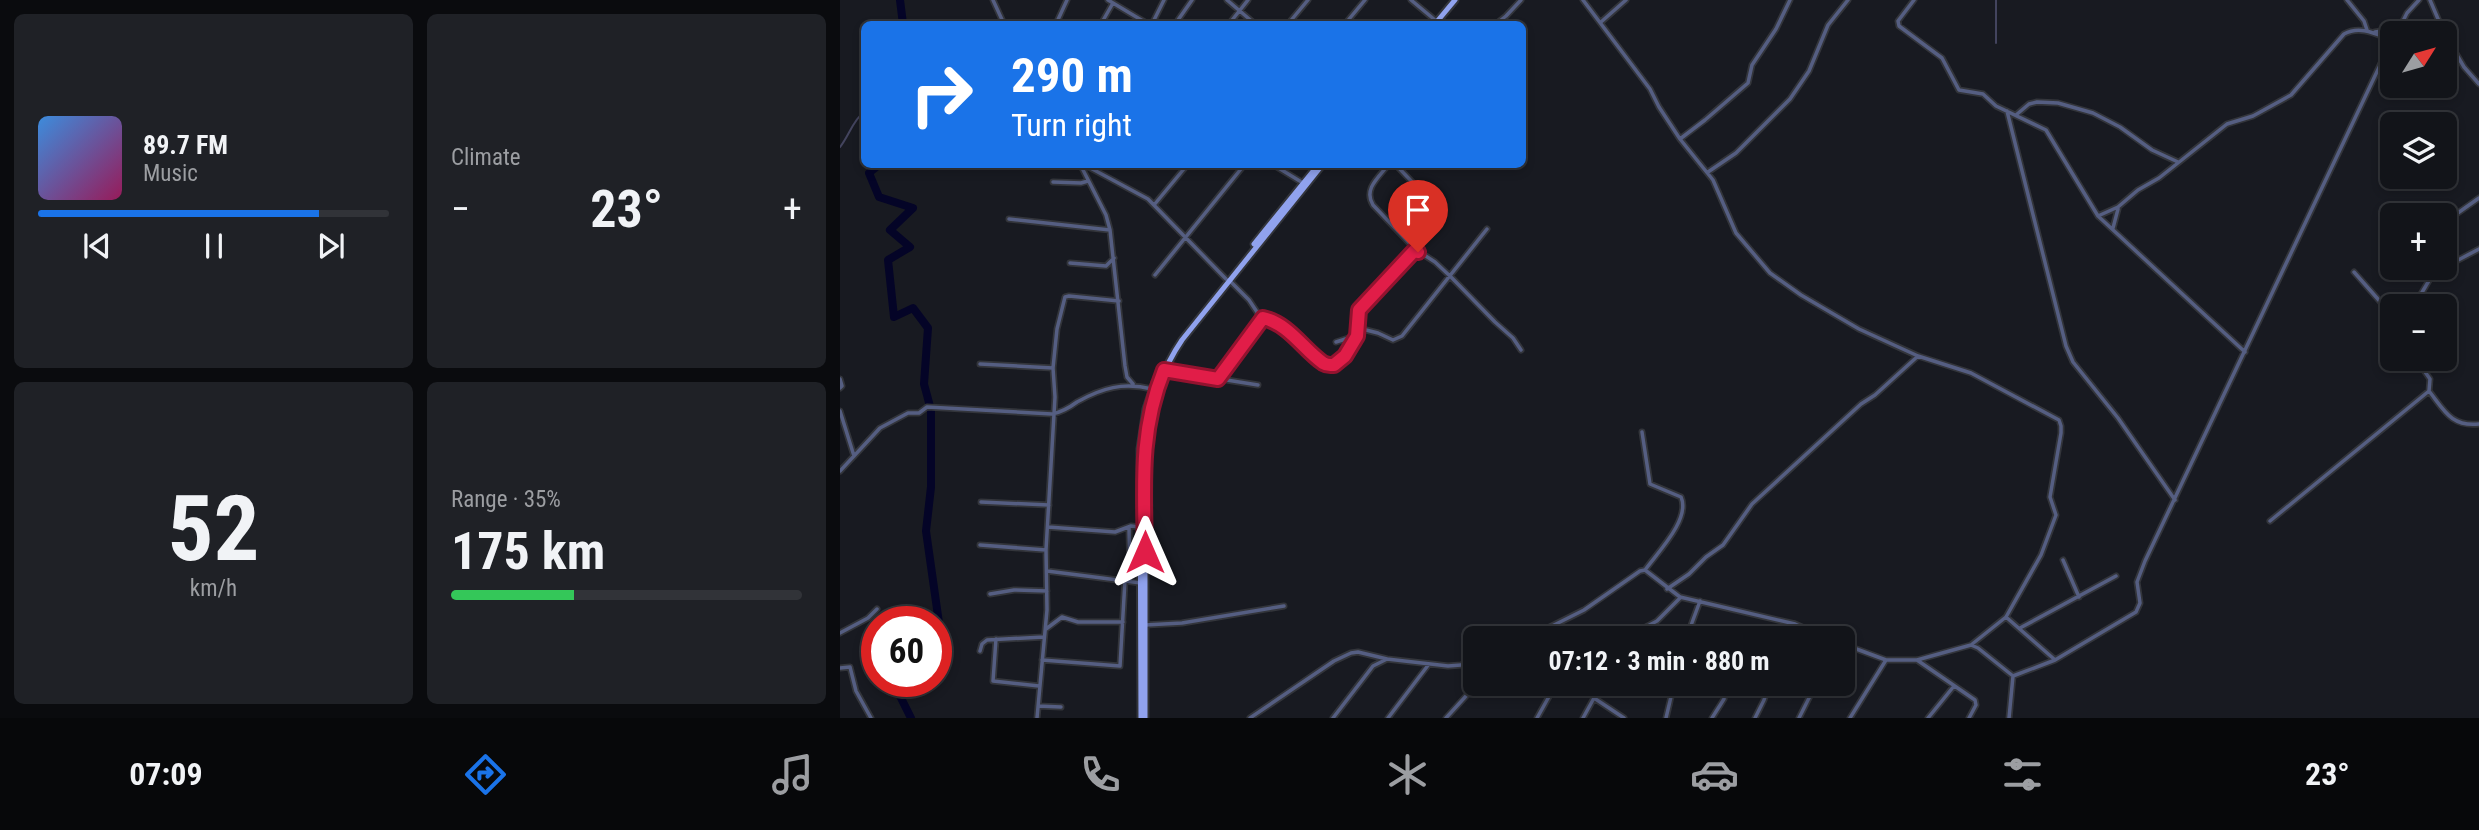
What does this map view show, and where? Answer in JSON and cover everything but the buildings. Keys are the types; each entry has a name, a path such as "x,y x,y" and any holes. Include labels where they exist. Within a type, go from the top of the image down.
{"main road":[{"path":"1436,21 1453,0"},
{"path":"1143,663 1145,444 1150,408 1164,370 1182,340 1316,168"},
{"path":"1143,718 1140,449 1146,408 1152,389 1179,338 1317,168"}],"street":[{"path":"993,0 1003,21"},
{"path":"1057,21 1067,0"},
{"path":"1152,21 1164,0"},
{"path":"1178,20 1192,0"},
{"path":"1227,0 1252,21"},
{"path":"1232,21 1248,0"},
{"path":"1290,21 1308,0"},
{"path":"1348,21 1365,0"},
{"path":"1411,0 1432,21"},
{"path":"1500,21 1521,0"},
{"path":"1583,0 1650,89 1658,107 1680,139 1707,172 1736,233 1770,273 1801,295 1859,329 1918,356 1971,373 2059,420 2062,426 2050,497 2056,515 2053,528 2035,567 2006,617 1971,645 1917,660 1886,660 1855,648"},
{"path":"1601,22 1626,0"},
{"path":"1680,139 1748,83 1752,65 1776,29 1790,0"},
{"path":"1707,172 1736,153 1790,99 1809,71 1828,25 1848,0"},
{"path":"1914,0 1898,22 1899,26 1937,53 1947,64 1959,90 1983,94 1996,106 2042,127 2051,135 2098,216 2245,352"},
{"path":"2347,0 2364,21 2367,30"},
{"path":"2404,21 2419,0"},
{"path":"2430,0 2439,21"},
{"path":"1102,21 1111,2 1145,21"},
{"path":"2098,216 2118,207 2227,124 2253,116 2291,95 2344,34 2367,30 2380,35"},
{"path":"2373,32 2380,31"},
{"path":"2457,54 2479,84"},
{"path":"2013,676 2055,660 2139,608 2137,582 2140,573 2380,65"},
{"path":"2016,115 2029,104 2037,102 2058,103 2093,113 2120,127 2152,150 2178,162"},
{"path":"2007,111 2062,334 2073,362 2118,418 2175,500"},
{"path":"1083,168 1106,215 1110,230 1127,377 1133,384"},
{"path":"1090,168 1148,199 1263,318 1276,323 1304,343 1323,363 1329,365 1340,361 1357,336 1359,310 1415,250"},
{"path":"1156,275 1242,168"},
{"path":"1279,168 1303,183"},
{"path":"1386,168 1370,189 1369,199 1415,250 1435,262 1451,277 1513,338 1521,350"},
{"path":"1399,168 1417,187"},
{"path":"1154,205 1184,169"},
{"path":"1053,182 1088,181"},
{"path":"2457,214 2479,198"},
{"path":"2112,229 2118,207"},
{"path":"1009,219 1110,230"},
{"path":"1358,328 1393,340 1402,336 1487,229"},
{"path":"2457,260 2479,249"},
{"path":"1070,264 1106,266 1114,258"},
{"path":"2354,272 2380,301"},
{"path":"1037,718 1045,630 1046,550 1057,329 1065,297 1119,301"},
{"path":"1218,379 1263,318"},
{"path":"1336,342 1357,336"},
{"path":"1667,589 1723,545 1752,504 1861,404 1875,395 1918,356"},
{"path":"980,364 1054,368"},
{"path":"1164,370 1258,385"},
{"path":"2270,521 2428,391 2430,379 2424,371"},
{"path":"840,379 840,388"},
{"path":"840,471 880,428 908,413 919,413 930,407 1052,414 1064,411 1098,391 1133,384 1152,389"},
{"path":"2428,391 2451,419 2466,425 2479,424"},
{"path":"840,411 854,456"},
{"path":"1554,626 1645,570 1675,531 1684,504 1682,497 1650,484 1642,432"},
{"path":"981,502 1049,505"},
{"path":"1048,527 1115,532 1129,527 1140,527"},
{"path":"1042,660 1120,666 1128,580 1129,527"},
{"path":"980,545 1046,550"},
{"path":"2063,560 2079,598"},
{"path":"1645,570 1681,597 1800,626"},
{"path":"1047,571 1141,583"},
{"path":"2020,628 2116,576"},
{"path":"990,594 1014,590 1047,591"},
{"path":"1648,626 1657,621 1681,597"},
{"path":"1690,626 1700,601"},
{"path":"1145,625 1182,623 1284,606"},
{"path":"1045,630 1062,617 1079,622 1123,622"},
{"path":"2006,617 2055,660"},
{"path":"840,633 861,622"},
{"path":"980,651 982,643 996,639 1044,637"},
{"path":"996,639 993,681 1038,686"},
{"path":"1971,645 2013,676"},
{"path":"1250,718 1334,661 1351,653 1429,664 1463,664"},
{"path":"1333,718 1373,666 1387,659"},
{"path":"1850,718 1886,660"},
{"path":"1917,660 1976,702 1969,718"},
{"path":"1388,718 1429,664"},
{"path":"840,668 850,667 856,691 872,718"},
{"path":"2009,718 2013,676"},
{"path":"1928,718 1954,686"},
{"path":"1446,718 1466,696"},
{"path":"1537,718 1549,696"},
{"path":"1666,718 1671,696"},
{"path":"1755,718 1765,696"},
{"path":"1799,718 1810,696"},
{"path":"1583,718 1594,698 1624,718"},
{"path":"1712,718 1724,699"},
{"path":"1038,706 1061,707"}],"waterway":[{"path":"900,0 903,21"},
{"path":"1996,0 1996,43"},
{"path":"840,147 861,115"},
{"path":"875,168 869,173 879,197 913,208 890,230 910,247 888,260 894,317 913,308 928,328 924,384 931,410 931,487 926,531 937,606"},
{"path":"900,697 911,718"}],"route":[{"path":"1145,552 1145,444 1150,408 1164,370 1218,379 1263,318 1276,323 1304,343 1323,363 1334,365 1345,356 1357,336 1359,310 1415,250 1418,252"}]}
